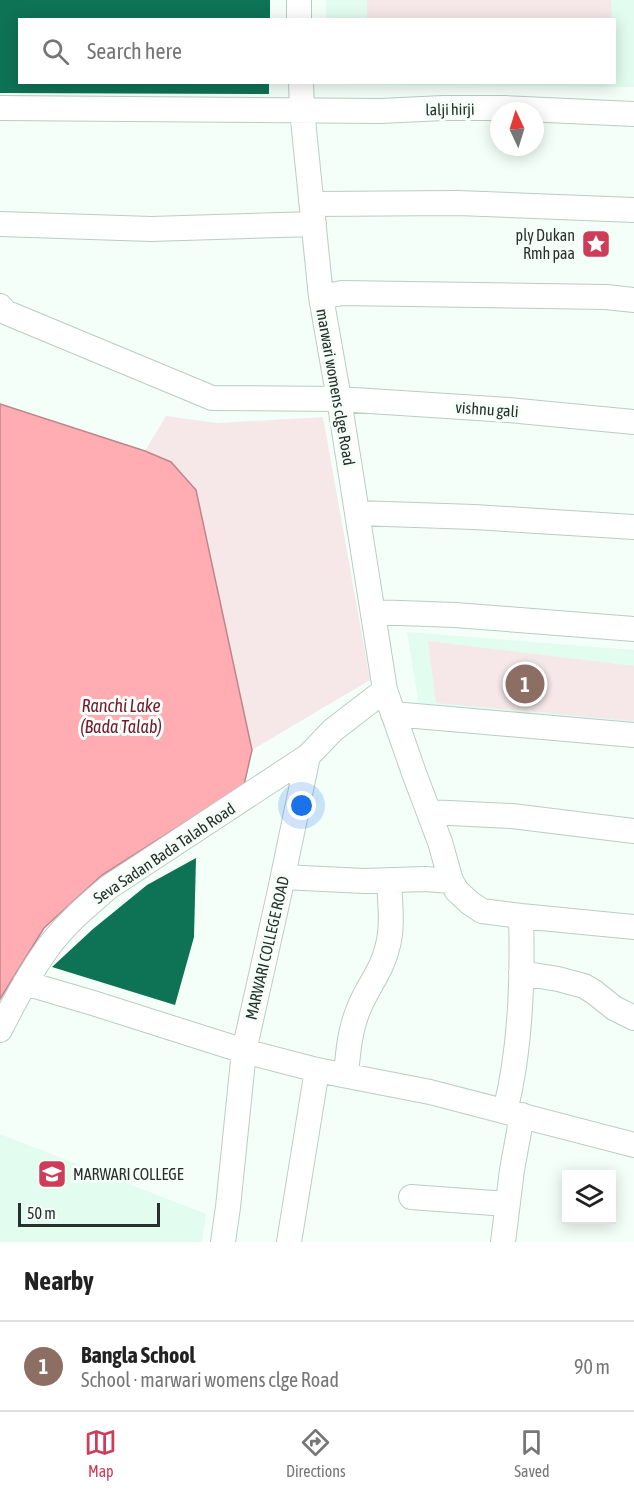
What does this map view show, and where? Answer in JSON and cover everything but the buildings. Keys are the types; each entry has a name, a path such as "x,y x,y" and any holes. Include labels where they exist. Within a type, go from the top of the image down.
{"street":[{"path":"299,0 299,18"},
{"name":"marwari womens clge Road","path":"301,84 321,297 385,690 443,850 451,881"},
{"name":"lalji hirji","path":"0,108 381,111 505,108 634,114"},
{"path":"0,224 151,229 458,203 634,210"},
{"path":"321,297 342,293 606,297 634,300"},
{"name":"vishnu gali","path":"0,306 5,312 212,398 339,399 508,410 634,422"},
{"path":"357,513 474,517 634,527"},
{"path":"373,612 455,615 634,629"},
{"path":"308,756 333,730 385,690"},
{"path":"393,714 634,735"},
{"name":"MARWARI COLLEGE ROAD","path":"223,1242 244,1051 308,756"},
{"name":"Seva Sadan Bada Talab Road","path":"0,1030 46,949 74,918 110,887 308,756"},
{"path":"429,812 512,816 634,831"},
{"path":"283,877 364,881 425,879 451,881 457,891 482,911 634,927"},
{"path":"346,1075 352,1025 358,1008 384,960 389,944 391,928 389,881"},
{"path":"502,1242 514,1113 514,1069 521,973 521,916"},
{"path":"521,973 584,986 614,1008 634,1018"},
{"path":"25,983 244,1051 316,1070 430,1092 634,1145"},
{"path":"289,1242 316,1070"},
{"path":"411,1197 507,1204"}],"shaded area":[{"path":"326,0 634,0 634,87 326,84 616,84 616,18 326,18"},
{"path":"367,0 611,0 612,18 367,18"},
{"path":"166,416 217,423 323,417 370,680 252,750 196,490 171,462 145,451"},
{"path":"407,632 634,650 634,735 421,717"},
{"path":"428,641 634,666 634,721 436,703"},
{"name":"MARWARI COLLEGE","path":"0,1134 206,1214 202,1242 0,1242"}],"water":[{"name":"Ranchi Lake (Bada Talab)","path":"0,404 145,451 171,462 196,490 252,750 244,785 102,875 44,928 0,999"}],"place":[{"name":"ply Dukan Rmh paa","path":"596,244"},
{"name":"Bangla School","path":"525,684"},
{"name":"MARWARI COLLEGE","path":"52,1174"}]}
